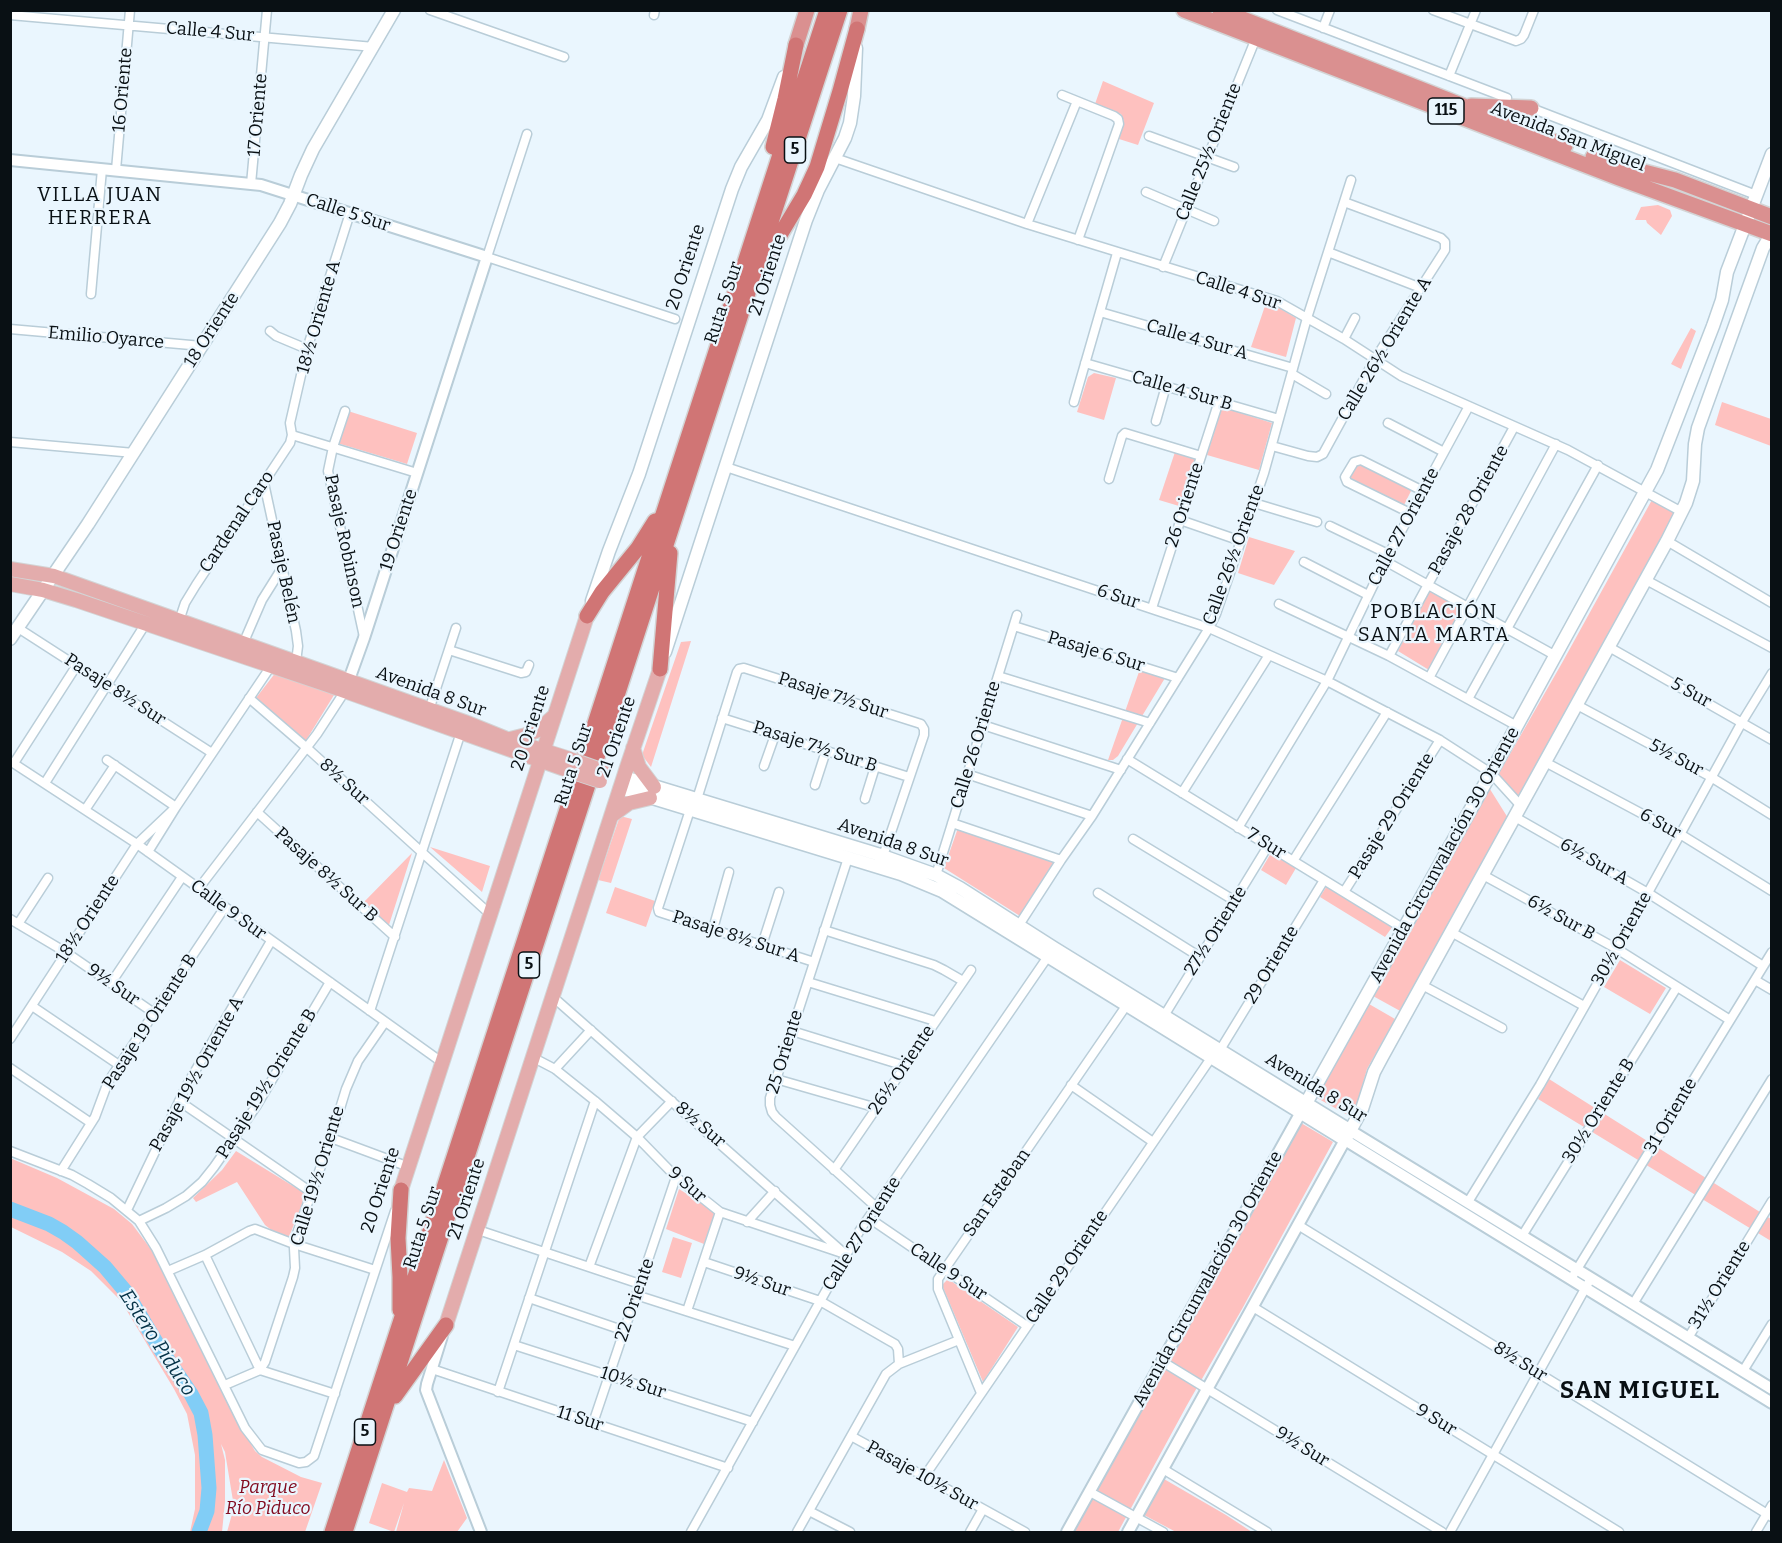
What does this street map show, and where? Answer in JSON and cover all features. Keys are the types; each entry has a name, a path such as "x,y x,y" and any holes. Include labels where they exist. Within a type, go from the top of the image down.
{"highway":[{"name":"20 Oriente","path":"796,45 807,10"},
{"name":"Ruta 5 Sur","path":"333,1533 827,10"},
{"name":"Ruta 5 Sur","path":"345,1533 840,10"},
{"name":"21 Oriente","path":"857,29 861,10"},
{"name":"Avenida San Miguel","path":"1220,10 1606,162 1675,180 1748,217 1771,233"},
{"name":"Avenida San Miguel","path":"1185,11 1619,178 1748,217 1772,217"},
{"path":"749,289 813,177 857,29"},
{"path":"759,221 766,173 796,45"},
{"path":"1463,106 1498,105 1531,108"},
{"path":"587,616 602,592 644,538 670,495"},
{"path":"660,669 676,513"},
{"path":"398,1331 400,1289 398,1225 401,1190"},
{"path":"383,1416 446,1325"}],"main road":[{"name":"18 Oriente","path":"10,639 134,453 280,223 313,149 394,10"},
{"name":"21 Oriente","path":"446,1325 806,220 847,131 853,105 857,29"},
{"name":"20 Oriente","path":"401,1190 587,616 609,550 639,474 732,189 741,167 768,120 796,45"},
{"name":"Avenida Circunvalación 30 Oriente","path":"1304,1108 1556,656 1662,459 1719,309 1727,272 1772,154"},
{"path":"1348,1135 1362,1109 1378,1065 1682,512 1692,489 1695,444 1700,422 1763,248 1771,233"},
{"path":"1682,407 1700,422"},
{"name":"Avenida 8 Sur","path":"10,568 54,576 296,662 347,686 461,732 652,792 883,856 936,875 1019,926 1051,953 1126,1006 1215,1054 1348,1135"},
{"name":"Avenida 8 Sur","path":"10,584 43,590 271,666 429,710 507,739 542,756"},
{"path":"507,739 538,730 555,716"},
{"path":"611,816 629,803 652,792 639,767 633,748"},
{"name":"Avenida 8 Sur","path":"693,804 901,874 942,891 1164,1016 1215,1054"}],"street":[{"name":"16 Oriente","path":"116,170 130,10"},
{"name":"17 Oriente","path":"251,184 267,10"},
{"path":"430,10 564,57"},
{"name":"Avenida San Miguel","path":"1277,10 1506,98"},
{"path":"1323,28 1330,10"},
{"path":"1433,10 1444,12 1470,25 1513,41 1519,40 1524,35 1534,10"},
{"path":"1449,76 1476,10"},
{"name":"Calle 4 Sur","path":"10,15 374,47"},
{"name":"Calle 25½ Oriente","path":"1163,267 1256,38"},
{"path":"1062,95 1114,116 1119,121 1078,240"},
{"path":"1027,224 1077,101"},
{"name":"Avenida San Miguel","path":"1531,108 1756,195"},
{"name":"19 Oriente","path":"199,888 327,721 347,686 527,134"},
{"path":"1149,136 1234,167"},
{"name":"Calle 4 Sur","path":"835,158 1027,224 1269,298 1344,339 1401,376 1556,444 1682,512"},
{"name":"Calle 5 Sur","path":"10,160 251,184 294,195 675,318"},
{"path":"91,294 102,169"},
{"name":"Calle 26½ Oriente","path":"1019,926 1092,816 1216,614 1272,446 1307,318 1351,180"},
{"path":"1146,192 1214,221"},
{"name":"Calle 26½ Oriente A","path":"1272,446 1308,456 1317,457 1323,454 1375,359 1444,253 1446,245 1438,236 1344,202"},
{"name":"18½ Oriente A","path":"292,435 290,423 307,349 350,213"},
{"path":"1328,252 1421,288"},
{"path":"1074,402 1117,253"},
{"name":"Calle 4 Sur A","path":"1100,312 1292,371 1326,394"},
{"path":"1344,339 1355,318"},
{"name":"Emilio Oyarce","path":"10,329 202,346"},
{"path":"270,331 276,336 307,349"},
{"name":"Calle 4 Sur B","path":"1085,363 1279,419"},
{"path":"1156,422 1166,386"},
{"name":"26 Oriente","path":"1152,608 1219,401"},
{"name":"Calle 27 Oriente","path":"1238,828 1327,681 1386,557 1469,406"},
{"name":"Pasaje Robinson","path":"345,411 328,471 364,638"},
{"path":"1388,423 1444,452"},
{"name":"Pasaje 28 Oriente","path":"1389,656 1514,427"},
{"path":"1109,480 1122,436 1125,433 1201,456"},
{"path":"292,435 417,473"},
{"name":"Cardenal Caro","path":"178,621 190,594 264,483 292,435"},
{"path":"10,442 134,453"},
{"path":"1429,678 1556,444"},
{"path":"1410,513 1346,480 1345,477 1354,462 1361,460 1423,491"},
{"path":"1468,699 1598,465"},
{"name":"6 Sur","path":"726,467 1209,628 1327,681 1387,711 1440,740 1491,773"},
{"name":"Pasaje Belén","path":"264,483 296,632 298,646 296,662"},
{"path":"1254,503 1317,522"},
{"path":"1180,520 1241,541"},
{"path":"1330,526 1386,557 1428,585 1556,656"},
{"path":"1667,541 1772,603"},
{"path":"1304,562 1368,595"},
{"path":"243,644 262,600 282,568"},
{"path":"1646,580 1772,648"},
{"path":"1279,604 1389,656 1517,726"},
{"name":"Calle 26 Oriente","path":"936,875 1017,615"},
{"path":"45,783 146,623"},
{"name":"Pasaje 6 Sur","path":"1014,626 1178,678"},
{"name":"Pasaje 8½ Sur","path":"18,628 212,753"},
{"path":"429,710 456,628"},
{"name":"5 Sur","path":"1609,647 1772,740"},
{"path":"449,650 520,673 526,672 529,665"},
{"path":"1182,793 1269,655"},
{"path":"12,762 77,665"},
{"name":"18½ Oriente","path":"148,852 271,666"},
{"name":"Pasaje 7½ Sur","path":"722,718 737,672 744,668 921,724 924,735 909,777"},
{"name":"30½ Oriente","path":"1468,1202 1540,1085 1711,777 1772,673"},
{"path":"998,676 1150,723"},
{"name":"8½ Sur","path":"249,698 491,915"},
{"name":"5½ Sur","path":"1577,705 1711,777 1772,815"},
{"path":"1293,861 1387,711"},
{"path":"693,804 722,718"},
{"name":"Pasaje 7½ Sur B","path":"722,718 909,777"},
{"path":"983,725 1121,770"},
{"path":"370,1011 461,732"},
{"path":"764,766 775,735"},
{"name":"Pasaje 29 Oriente","path":"1344,892 1440,740"},
{"path":"815,784 826,751"},
{"name":"7 Sur","path":"1127,759 1404,930"},
{"name":"Calle 9 Sur","path":"12,762 183,876 443,1063"},
{"name":"6 Sur","path":"1545,762 1680,834 1772,891"},
{"path":"86,810 111,763 176,807"},
{"path":"865,799 875,766"},
{"name":"6½ Sur A","path":"1491,773 1518,812 1763,966"},
{"path":"967,774 1092,816"},
{"path":"883,856 909,777"},
{"name":"Pasaje 8½ Sur A","path":"693,804 658,911 814,962"},
{"name":"18½ Oriente","path":"10,1039 137,844 176,807"},
{"name":"Pasaje 8½ Sur B","path":"257,812 395,937"},
{"path":"952,823 1061,860"},
{"path":"1133,839 1235,901"},
{"name":"27½ Oriente","path":"1164,1016 1268,846"},
{"name":"25 Oriente","path":"848,858 776,1079 770,1108 773,1115 876,1207"},
{"path":"713,929 729,872"},
{"name":"6½ Sur B","path":"1483,875 1617,949 1730,1020"},
{"path":"111,983 183,876"},
{"path":"14,922 48,878"},
{"name":"29 Oriente","path":"1215,1054 1324,880"},
{"path":"762,945 779,892"},
{"path":"1098,892 1200,957"},
{"name":"Pasaje 19 Oriente B","path":"61,1171 91,1123 105,1088 119,1065 225,907"},
{"name":"9½ Sur","path":"14,922 67,952 154,1013"},
{"path":"824,930 934,965 963,981"},
{"path":"1451,932 1584,1006"},
{"name":"Pasaje 19½ Oriente A","path":"127,1210 179,1101 272,940"},
{"name":"31 Oriente","path":"1574,1275 1772,952"},
{"name":"Calle 27 Oriente","path":"691,1533 868,1218 1051,953"},
{"name":"26½ Oriente","path":"834,1170 971,970"},
{"path":"1755,980 1772,990"},
{"name":"Pasaje 19½ Oriente B","path":"139,1221 186,1196 208,1174 234,1140 270,1084 330,982"},
{"path":"808,982 935,1021"},
{"path":"1422,985 1502,1028"},
{"name":"30½ Oriente B","path":"1522,1236 1677,987"},
{"name":"8½ Sur","path":"554,997 846,1255"},
{"path":"32,1006 119,1065"},
{"name":"San Esteban","path":"981,1393 938,1289 938,1279 1126,1006"},
{"name":"Calle 19½ Oriente","path":"260,1370 265,1362 294,1277 294,1244 346,1089 354,1069 385,1022"},
{"path":"555,1070 591,1030"},
{"path":"792,1031 904,1066"},
{"name":"Calle 29 Oriente","path":"924,1477 1215,1054"},
{"name":"9 Sur","path":"534,1058 555,1070 595,1101 637,1137 676,1177 720,1212 846,1255"},
{"path":"10,1068 91,1123"},
{"path":"776,1079 876,1108"},
{"path":"1633,1304 1772,1079"},
{"path":"1071,1085 1153,1142"},
{"path":"179,1101 311,1192"},
{"path":"498,1392 595,1101"},
{"path":"589,1266 637,1137 672,1101"},
{"name":"Avenida Circunvalación 30 Oriente","path":"1067,1533 1304,1108"},
{"path":"1128,1533 1348,1135"},
{"name":"Avenida 8 Sur","path":"1348,1135 1468,1202 1522,1236 1574,1275"},
{"name":"Avenida 8 Sur","path":"1348,1135 1588,1283 1772,1403"},
{"path":"331,1138 409,1167"},
{"path":"10,1151 88,1184 127,1210 139,1221 156,1248 225,1385 260,1370 335,1394"},
{"name":"22 Oriente","path":"593,1423 676,1177"},
{"name":"20 Oriente","path":"225,1385 245,1428 259,1448 299,1463 306,1462 314,1456 401,1190"},
{"path":"747,1222 775,1191"},
{"name":"31½ Oriente","path":"1688,1338 1772,1201"},
{"path":"687,1311 720,1212"},
{"name":"Calle 9 Sur","path":"868,1218 1027,1326"},
{"name":"8½ Sur","path":"1298,1225 1769,1515"},
{"path":"168,1271 205,1255 252,1230 259,1230 294,1244 375,1269"},
{"path":"477,1230 640,1284"},
{"path":"205,1255 260,1370"},
{"name":"9½ Sur","path":"704,1262 820,1301 896,1344 899,1364"},
{"path":"1450,1533 1588,1283"},
{"name":"Avenida 8 Sur","path":"1588,1283 1633,1304 1772,1389"},
{"path":"636,1295 795,1346"},
{"path":"529,1298 624,1331"},
{"name":"9 Sur","path":"1253,1307 1619,1533"},
{"path":"1743,1371 1772,1324"},
{"name":"21 Oriente","path":"446,1325 426,1390 481,1533"},
{"path":"797,1533 886,1374 899,1364 959,1340"},
{"name":"10½ Sur","path":"514,1345 753,1422"},
{"name":"9½ Sur","path":"1163,1362 1442,1533"},
{"name":"11 Sur","path":"432,1369 728,1468"},
{"name":"Pasaje 10½ Sur","path":"851,1436 1025,1533"},
{"path":"1163,1469 1267,1533"},
{"path":"1090,1492 1163,1533"},
{"path":"1756,1533 1769,1515 1772,1504"},
{"path":"970,1533 983,1509"},
{"path":"809,1511 850,1533"}],"green space":[{"path":"1103,81 1154,103 1138,145 1119,139 1124,121 1121,114 1095,104"},
{"path":"1658,205 1670,210 1672,216 1661,235 1646,220 1635,220 1641,207"},
{"path":"1266,303 1296,318 1286,357 1251,347"},
{"path":"1691,328 1696,331 1681,369 1671,364"},
{"path":"1094,373 1116,378 1104,420 1077,412 1088,377"},
{"path":"1722,402 1771,419 1771,446 1715,425"},
{"path":"1225,408 1272,423 1259,470 1207,455 1221,411"},
{"path":"348,411 417,433 407,464 337,443"},
{"path":"1175,452 1195,458 1179,506 1159,500"},
{"path":"1355,460 1412,489 1403,507 1345,478"},
{"path":"1653,498 1675,513 1519,798 1498,775"},
{"path":"1249,537 1295,551 1274,585 1238,573"},
{"path":"1429,590 1463,609 1429,670 1398,651"},
{"path":"691,641 651,767 642,755 681,642"},
{"path":"1140,669 1165,678 1118,756 1113,760 1108,760"},
{"path":"276,672 334,695 305,742 256,698"},
{"path":"1488,786 1508,818 1402,1012 1373,996"},
{"path":"620,816 632,819 611,883 598,880"},
{"path":"958,828 1054,862 1020,916 944,868"},
{"path":"430,847 490,866 482,892"},
{"path":"412,853 388,928 361,905"},
{"path":"1271,853 1296,868 1286,885 1261,870"},
{"path":"1328,884 1393,926 1385,937 1320,897"},
{"path":"615,887 655,901 646,927 606,913"},
{"path":"1620,960 1666,988 1650,1014 1604,987"},
{"path":"1369,1004 1395,1019 1367,1069 1353,1118 1317,1098"},
{"path":"1549,1079 1771,1219 1771,1241 1538,1099"},
{"path":"1301,1123 1333,1142 1118,1532 1073,1532"},
{"path":"236,1151 306,1194 289,1237 278,1235 265,1225 237,1182 196,1202 193,1198 222,1170"},
{"name":"Parque Río Piduco","path":"10,1158 57,1178 114,1209 132,1224 165,1268 241,1427 255,1451 301,1477 322,1483 305,1532 227,1532 234,1507 225,1452 221,1444 225,1460 222,1532 190,1532 195,1509 195,1455 187,1414 121,1301 91,1271 62,1252 11,1227"},
{"path":"679,1189 715,1212 704,1244 666,1229"},
{"path":"673,1237 692,1243 681,1278 662,1272"},
{"path":"948,1279 1018,1327 983,1382 942,1285"},
{"path":"444,1460 467,1518 457,1532 396,1532 404,1503 394,1532 369,1523 382,1483 407,1492 409,1488 432,1491"},
{"path":"1164,1479 1252,1532 1176,1532 1144,1515"}],"waterway":[{"name":"Estero Piduco","path":"10,1209 63,1232 105,1267 126,1292 191,1394 201,1413 209,1488 207,1511 199,1532"}],"district":[{"name":"VILLA JUAN HERRERA","path":"100,206"},
{"name":"POBLACIÓN SANTA MARTA","path":"1434,624"},
{"name":"SAN MIGUEL","path":"1640,1391"}]}
